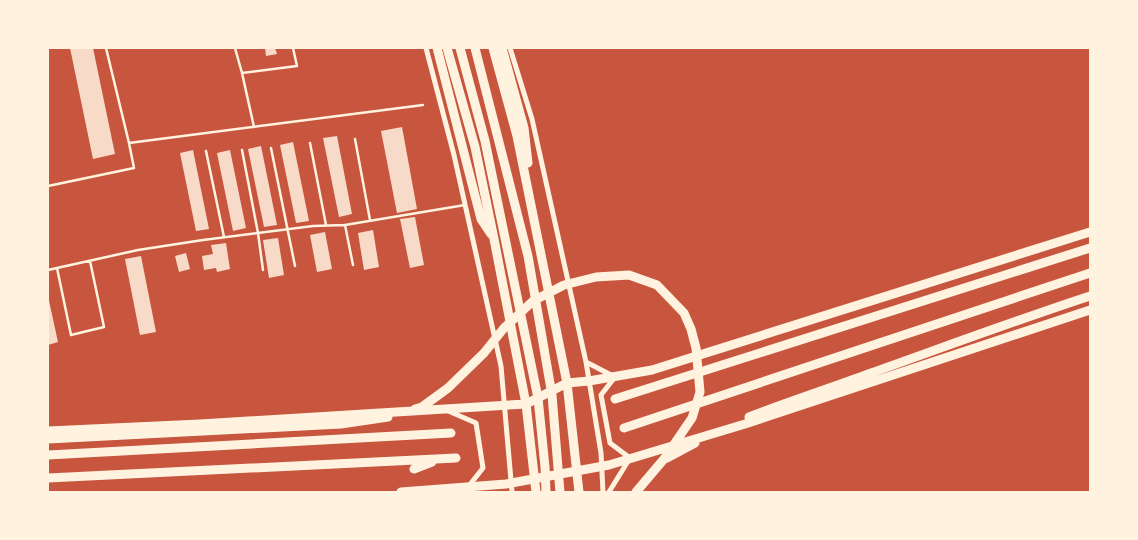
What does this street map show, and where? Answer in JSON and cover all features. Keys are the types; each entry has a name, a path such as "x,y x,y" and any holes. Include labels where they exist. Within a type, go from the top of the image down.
{"highway":[{"path":"438,48 481,219 494,239"},
{"path":"447,48 475,147 494,239 526,404 536,492"},
{"path":"460,48 485,140 538,398 546,492"},
{"path":"476,48 528,256 552,395 560,492"},
{"path":"493,48 517,136 567,383 579,492"},
{"path":"502,48 524,128 534,221"},
{"path":"48,431 505,407 526,404 567,383 652,370 1090,232"},
{"path":"615,399 1090,248"},
{"path":"624,428 1090,273"},
{"path":"48,439 341,424 398,415 422,407 448,388 484,353 504,328 533,301 564,285 596,277 629,275 657,285 684,313 696,348 700,392 692,418 664,459 636,492"},
{"path":"664,459 729,425 798,398 1090,296"},
{"path":"401,492 468,487 512,488 535,480 602,466 745,424 1090,310"},
{"path":"48,455 451,433"},
{"path":"414,469 441,458"},
{"path":"48,478 456,458"}],"street":[{"path":"426,48 465,205 501,366 512,488"},
{"path":"510,48 532,119 586,362 601,453 603,492"},
{"path":"586,362 615,377 600,395 610,443 630,458 609,492"},
{"path":"444,410 476,423 483,468 468,487"}],"lane":[{"path":"48,186 134,168 106,48"},
{"path":"235,48 254,127"},
{"path":"242,73 298,66 293,48"},
{"path":"129,143 423,105"},
{"path":"355,139 370,220"},
{"path":"310,143 326,226"},
{"path":"271,148 295,266"},
{"path":"242,150 263,270"},
{"path":"206,151 224,237"},
{"path":"48,270 138,250 224,237 345,224 465,205"},
{"path":"345,224 353,265"},
{"path":"57,268 71,335 104,327 90,261"}],"building":[{"path":"70,48 93,48 115,154 93,159"},
{"path":"265,48 275,48 277,54 266,56"},
{"path":"402,127 417,209 397,213 381,131"},
{"path":"337,136 352,214 339,217 323,138"},
{"path":"293,142 309,221 296,223 280,145"},
{"path":"261,146 277,225 264,227 248,149"},
{"path":"193,150 209,229 196,231 180,153"},
{"path":"230,150 246,228 233,231 217,153"},
{"path":"415,217 424,265 410,268 400,219"},
{"path":"373,230 379,267 364,270 358,233"},
{"path":"325,232 332,269 317,272 310,235"},
{"path":"278,238 284,275 269,278 263,240"},
{"path":"226,243 230,269 217,272 216,268 204,270 202,256 213,254 211,245"},
{"path":"186,253 190,269 179,272 175,256"},
{"path":"141,256 156,332 140,335 125,259"},
{"path":"48,296 58,342 48,345"}]}
